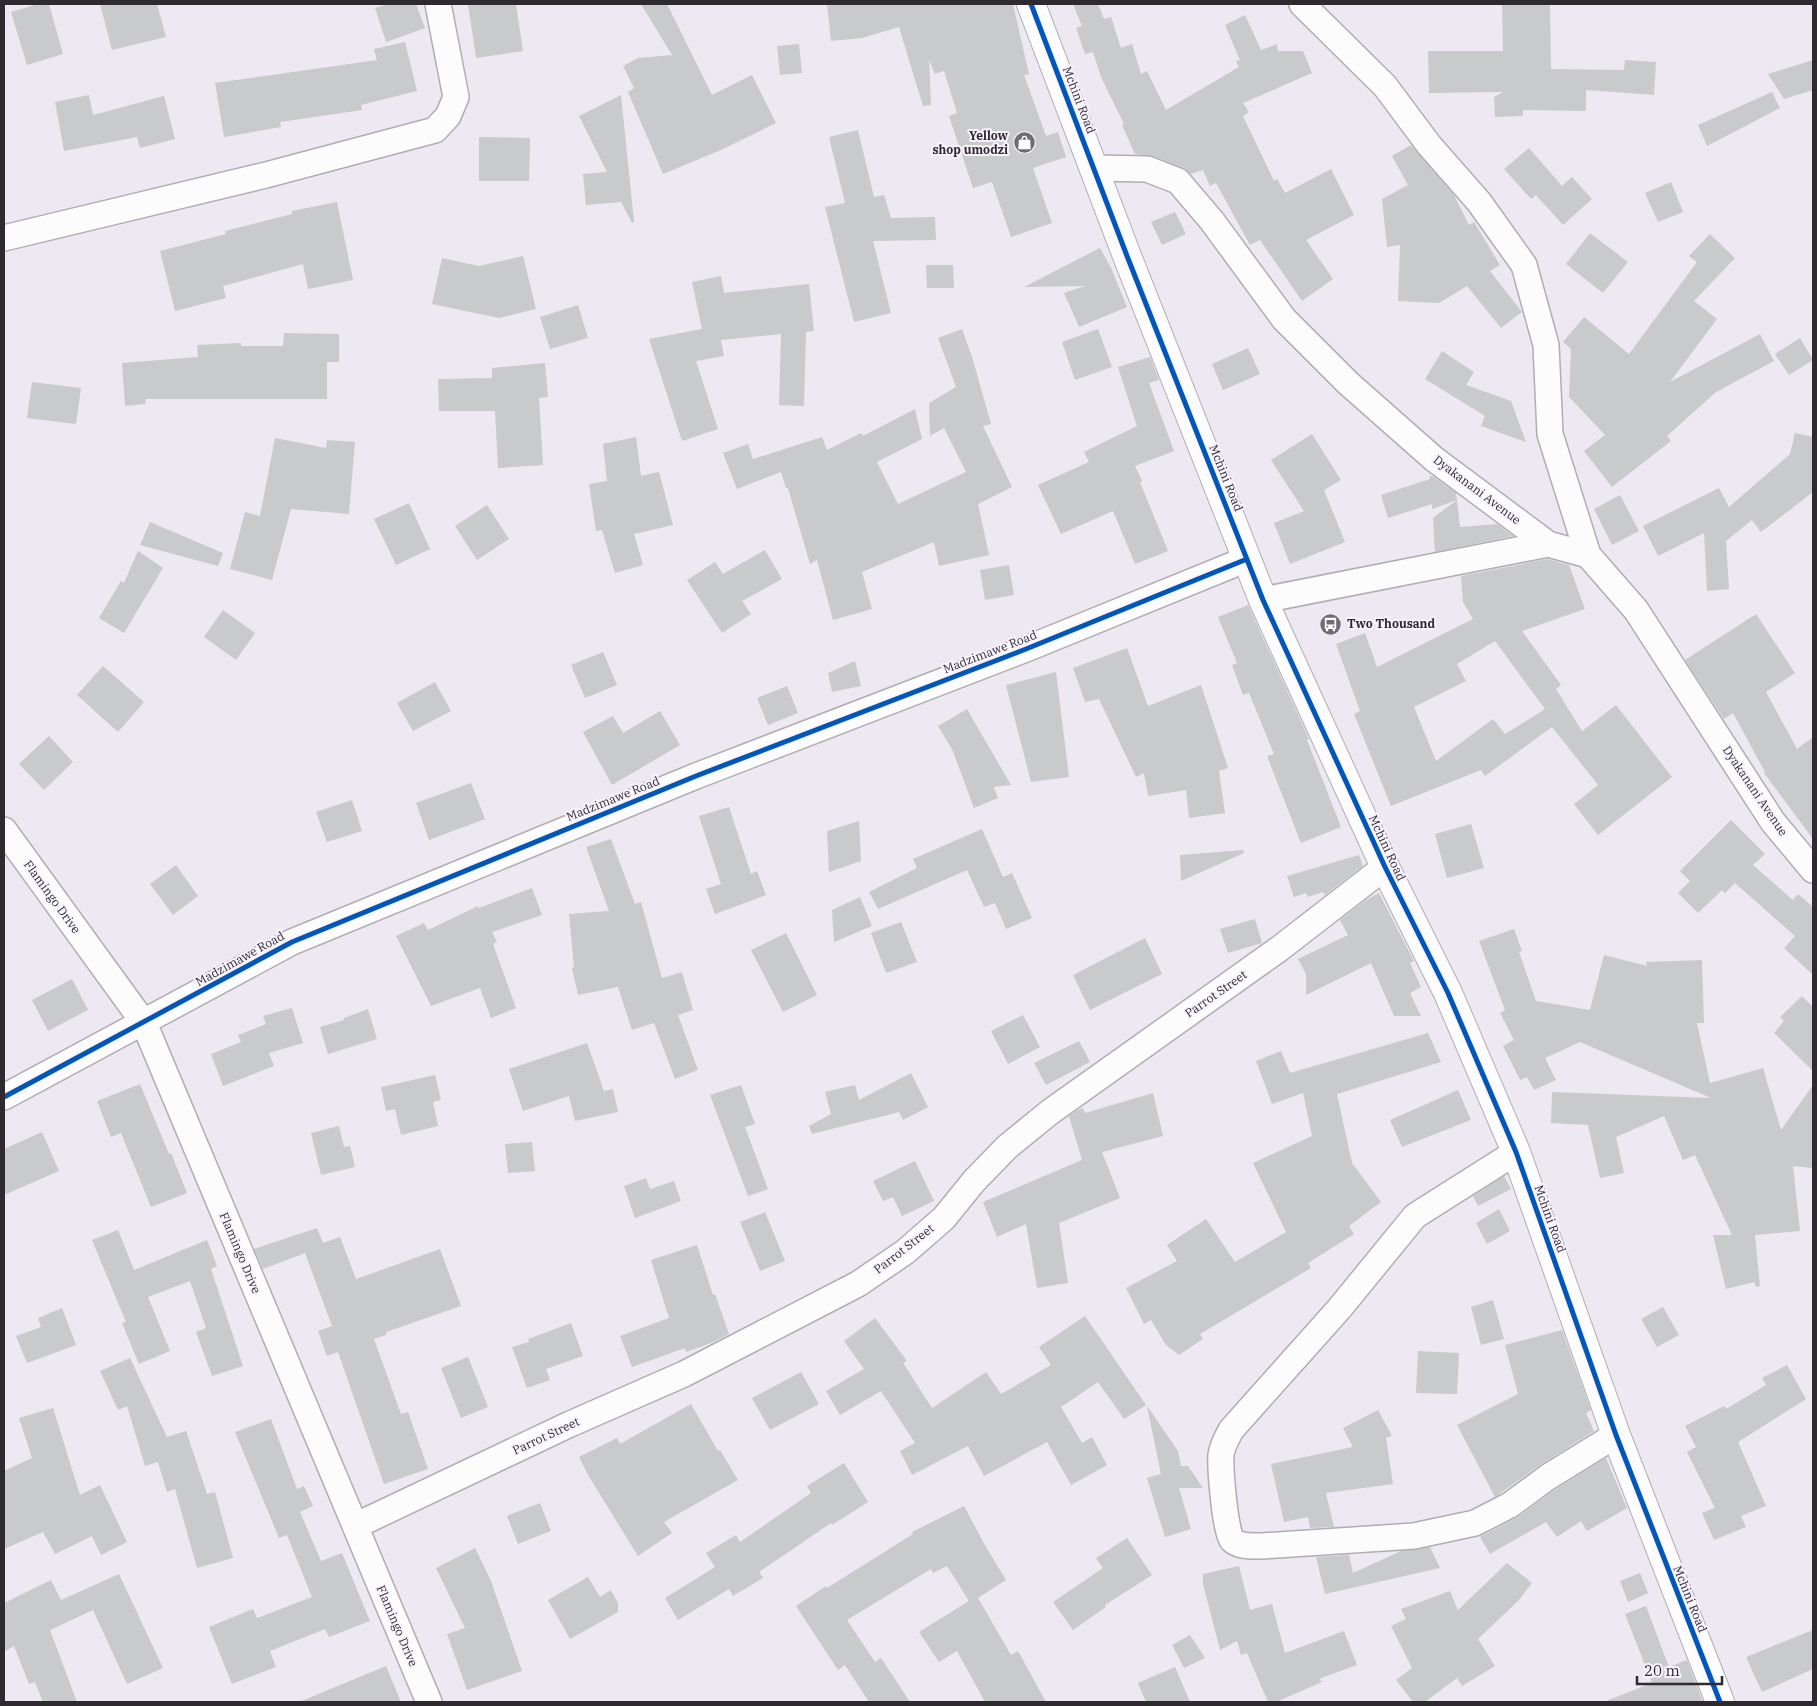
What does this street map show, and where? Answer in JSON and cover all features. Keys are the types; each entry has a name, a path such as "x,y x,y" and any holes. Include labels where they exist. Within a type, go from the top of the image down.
{"street":[{"path":"4,238 266,175 435,130 448,116 456,97 438,4"},
{"name":"Mchini Road","path":"1031,4 1127,256 1263,600 1385,867 1448,993 1516,1152 1616,1435 1720,1702"},
{"path":"1302,4 1385,86 1429,145 1479,202 1524,264 1546,345 1550,434 1588,555"},
{"name":"Dyakanani Avenue","path":"1094,168 1147,169 1178,182 1212,221 1284,319 1348,383 1434,459 1548,544 1588,555 1636,610 1772,822 1813,870"},
{"path":"1263,600 1548,544"},
{"name":"Madzimawe Road","path":"4,1097 292,942 696,776 1026,649 1247,559"},
{"name":"Flamingo Drive","path":"4,830 144,1023 430,1702"},
{"name":"Parrot Street","path":"355,1526 568,1425 684,1374 858,1284 905,1252 944,1218 974,1181 1007,1147 1050,1112 1279,949 1385,867"},
{"path":"1516,1152 1416,1216 1339,1309 1231,1430 1224,1443 1221,1455 1227,1528 1232,1539 1238,1544 1262,1546 1414,1536 1475,1523 1510,1505 1548,1477 1616,1435"}],"building":[{"path":"38,4 49,4 63,54 27,65 11,12"},
{"path":"100,4 157,4 166,37 112,50"},
{"path":"388,4 416,4 425,28 386,42 375,8"},
{"path":"468,4 516,4 523,51 476,58"},
{"path":"641,4 667,4 712,95 752,75 776,123 721,150 663,174 628,92 634,88 623,66 638,58 672,55"},
{"path":"827,4 1013,4 1029,74 1024,75 1046,136 1058,132 1066,157 1033,168 1052,223 1011,237 992,182 973,188 949,116 957,113 944,71 935,74 929,60 931,105 923,106 899,27 862,38 831,41"},
{"path":"1073,4 1098,4 1104,19 1111,17 1121,48 1132,44 1141,74 1147,71 1166,110 1239,67 1236,61 1240,60 1225,25 1245,15 1261,50 1277,44 1278,51 1303,51 1312,73 1243,103 1249,112 1243,116 1274,181 1277,179 1285,193 1331,169 1354,215 1306,240 1333,279 1302,301 1260,240 1250,245 1216,183 1210,186 1203,170 1191,174 1183,168 1152,156 1135,154 1122,125 1124,124 1101,77 1093,52 1085,54 1076,28 1082,26"},
{"path":"1502,4 1550,4 1551,69 1624,70 1625,60 1656,62 1654,95 1586,90 1586,111 1523,110 1523,116 1495,117 1494,97 1503,92 1429,93 1428,51 1503,51"},
{"path":"405,42 417,91 361,105 362,110 280,122 281,127 224,137 215,83 377,60 374,49"},
{"path":"799,44 802,73 780,75 777,46"},
{"path":"1813,60 1813,90 1784,99 1768,74"},
{"path":"1772,92 1780,108 1707,146 1698,125"},
{"path":"89,95 93,115 164,96 175,139 140,148 137,137 64,151 55,102"},
{"path":"621,95 634,222 632,223 621,202 586,205 583,174 607,172 579,116"},
{"path":"858,130 874,197 884,195 891,218 935,217 936,240 873,241 891,313 854,322 825,207 845,203 829,137"},
{"path":"479,137 530,138 529,181 479,181"},
{"path":"1411,145 1454,195 1469,225 1474,222 1500,265 1490,271 1522,312 1501,328 1467,286 1439,303 1398,301 1400,245 1387,247 1382,199 1408,185 1392,156"},
{"path":"1529,148 1562,186 1572,177 1592,199 1563,225 1536,195 1531,199 1504,169"},
{"path":"1671,182 1683,212 1658,222 1645,193"},
{"path":"337,202 353,280 308,289 303,264 223,286 226,298 175,311 160,251 226,234 225,231 292,214 292,211"},
{"path":"1175,212 1186,234 1162,245 1151,222"},
{"path":"1590,233 1628,262 1603,293 1566,264"},
{"path":"1710,234 1735,258 1694,301 1717,319 1670,382 1760,334 1774,361 1716,392 1667,436 1671,441 1612,487 1584,451 1605,435 1569,397 1571,349 1563,342 1584,317 1629,354 1697,262 1689,256"},
{"path":"1100,248 1111,268 1127,307 1079,327 1064,293 1085,286 1024,287"},
{"path":"523,256 536,309 499,318 432,304 442,258 479,266"},
{"path":"926,265 953,265 954,288 927,288"},
{"path":"721,276 724,293 809,284 814,331 806,332 804,406 779,405 781,334 721,340 724,356 696,361 718,429 682,441 649,339 702,329 692,282"},
{"path":"578,305 588,338 550,349 540,317"},
{"path":"962,329 991,424 983,426 1012,487 978,504 989,555 939,566 934,542 862,572 872,609 833,620 817,560 810,564 788,488 786,488 781,472 737,489 723,453 748,444 753,459 822,437 827,450 861,433 863,436 915,409 922,439 877,462 898,504 966,472 944,428 930,436 929,403 956,387 938,338"},
{"path":"1098,329 1112,367 1075,380 1062,342"},
{"path":"284,333 339,334 339,362 327,362 327,399 146,399 145,404 125,406 122,363 198,357 197,345 241,343 241,346 283,346"},
{"path":"1800,338 1813,360 1789,375 1775,354"},
{"path":"1248,348 1260,374 1223,390 1212,364"},
{"path":"1442,351 1474,372 1466,385 1511,401 1526,442 1481,426 1485,416 1425,379"},
{"path":"1150,357 1159,380 1149,383 1174,451 1135,466 1168,551 1135,564 1113,511 1061,534 1038,485 1089,462 1084,452 1137,426 1118,367"},
{"path":"545,363 548,397 539,398 543,465 498,468 495,411 439,411 438,379 492,378 492,368"},
{"path":"32,382 81,388 76,424 27,418"},
{"path":"1795,433 1813,437 1813,492 1761,532 1752,520 1726,541 1729,589 1707,591 1704,533 1658,556 1643,526 1719,488 1729,507 1790,454"},
{"path":"1312,434 1341,480 1324,490 1345,542 1290,564 1274,523 1304,511 1271,460"},
{"path":"636,437 641,476 659,472 673,525 634,534 643,565 615,573 602,530 596,531 589,484 607,481 603,444"},
{"path":"275,438 326,448 327,440 355,442 349,514 291,509 272,580 230,569 245,512 260,516"},
{"path":"1430,476 1456,493 1457,500 1432,509 1432,504 1388,518 1381,495 1430,479"},
{"path":"1620,495 1639,531 1612,545 1594,509"},
{"path":"1457,500 1460,527 1497,524 1513,536 1435,552 1433,518"},
{"path":"409,503 430,549 396,565 374,519"},
{"path":"487,505 509,539 477,560 455,526"},
{"path":"150,522 223,553 218,566 140,545"},
{"path":"765,550 782,579 742,601 751,614 722,633 687,580 715,562 723,574"},
{"path":"138,551 163,568 124,633 99,618 121,581 124,583"},
{"path":"1547,559 1569,565 1585,609 1522,631 1561,685 1556,689 1582,731 1616,705 1672,777 1598,835 1574,804 1598,785 1552,727 1485,776 1481,770 1391,806 1354,714 1360,711 1336,644 1365,633 1377,667 1473,619 1463,602 1461,576","holes":["1495,641 1545,709 1505,734 1493,719 1436,761 1414,707 1466,681 1457,664"]},
{"path":"1009,565 1014,595 985,600 980,570"},
{"path":"1248,605 1309,739 1307,740 1341,827 1301,843 1267,756 1274,754 1249,693 1243,695 1232,665 1237,663 1218,617"},
{"path":"223,610 255,633 236,660 204,637"},
{"path":"1756,614 1795,673 1766,692 1797,749 1813,737 1813,839 1764,773 1733,713 1724,719 1685,660"},
{"path":"1127,648 1148,706 1201,685 1228,768 1219,771 1225,813 1189,818 1186,790 1148,796 1144,773 1136,777 1099,699 1085,702 1073,668"},
{"path":"603,652 617,685 585,698 571,665"},
{"path":"855,661 861,686 832,692 828,673"},
{"path":"103,666 144,702 118,732 77,695"},
{"path":"1056,672 1069,777 1031,782 1006,685"},
{"path":"435,682 451,711 413,731 397,703"},
{"path":"787,686 798,713 768,725 757,698"},
{"path":"967,709 1011,785 994,787 998,798 974,808 952,749 938,726"},
{"path":"660,711 680,745 612,785 583,732 613,716 623,733"},
{"path":"49,736 73,762 44,790 19,764"},
{"path":"471,783 485,819 429,840 416,803"},
{"path":"352,800 362,831 327,842 316,812"},
{"path":"729,807 751,874 757,871 766,895 715,914 706,889 721,884 699,816"},
{"path":"1731,820 1765,854 1753,865 1793,900 1798,894 1813,907 1813,975 1784,948 1795,936 1735,883 1725,893 1722,890 1698,913 1678,893 1690,881 1680,871"},
{"path":"859,821 861,861 829,872 827,831"},
{"path":"1471,824 1484,868 1447,878 1435,834"},
{"path":"982,829 1003,877 1012,873 1032,918 1006,929 995,903 984,907 967,870 878,909 869,892 917,868 913,859"},
{"path":"611,839 635,904 641,902 662,978 682,972 693,1010 678,1015 698,1070 675,1079 654,1023 632,1030 618,987 578,995 572,968 574,967 569,914 609,911 586,847"},
{"path":"1243,850 1244,853 1181,881 1180,855"},
{"path":"1359,855 1363,866 1325,895 1323,892 1308,897 1306,893 1294,897 1287,876"},
{"path":"176,865 198,896 173,915 150,884"},
{"path":"532,888 542,915 492,932 497,942 493,944 516,1008 491,1018 480,988 431,1006 396,936 424,923 428,930 478,906 479,908"},
{"path":"1379,893 1414,961 1410,963 1421,987 1410,993 1421,1016 1394,1016 1371,963 1306,995 1306,974 1298,959 1348,935 1340,920 1366,900"},
{"path":"860,897 872,926 834,942 832,910"},
{"path":"1255,919 1262,943 1228,953 1220,929"},
{"path":"901,922 917,962 886,973 871,933"},
{"path":"1514,929 1522,951 1519,952 1536,1001 1590,1010 1604,955 1647,966 1646,962 1702,960 1704,1023 1697,1023 1710,1083 1763,1068 1781,1130 1813,1085 1813,1168 1793,1166 1800,1231 1755,1235 1760,1286 1756,1287 1754,1282 1726,1289 1713,1235 1732,1235 1695,1155 1683,1160 1664,1116 1616,1137 1624,1173 1600,1178 1588,1125 1551,1123 1552,1092 1711,1098 1580,1042 1545,1058 1556,1080 1534,1090 1527,1077 1520,1080 1503,1046 1514,1040 1500,1013 1505,1010 1479,941"},
{"path":"786,933 817,995 783,1012 751,950"},
{"path":"1145,938 1162,974 1090,1010 1073,975"},
{"path":"72,979 88,1010 48,1031 32,1000"},
{"path":"1802,996 1813,1007 1813,1071 1774,1033 1784,1021 1780,1017"},
{"path":"292,1008 303,1043 269,1053 274,1066 223,1086 211,1054 241,1042 238,1035 266,1024 263,1016"},
{"path":"368,1009 377,1039 328,1054 320,1027 344,1020 344,1018"},
{"path":"1023,1015 1040,1047 1008,1064 991,1031"},
{"path":"1428,1033 1441,1062 1337,1094 1352,1163 1381,1202 1349,1226 1354,1234 1308,1263 1311,1268 1200,1334 1203,1339 1179,1355 1166,1345 1151,1320 1144,1324 1126,1288 1177,1261 1167,1245 1206,1219 1235,1262 1286,1232 1253,1163 1312,1136 1303,1093 1272,1104 1256,1061 1281,1051 1290,1073"},
{"path":"1079,1041 1090,1062 1046,1085 1034,1063"},
{"path":"587,1043 604,1091 613,1089 618,1112 575,1121 569,1096 523,1111 509,1069"},
{"path":"911,1073 928,1107 903,1120 899,1112 812,1134 809,1126 831,1114 825,1092 855,1085 859,1100"},
{"path":"435,1075 441,1100 433,1102 438,1126 401,1135 395,1109 386,1111 381,1087"},
{"path":"140,1084 187,1193 151,1207 121,1133 111,1137 97,1101"},
{"path":"741,1085 755,1124 745,1127 768,1189 748,1196 710,1095"},
{"path":"1458,1090 1471,1120 1402,1147 1390,1120"},
{"path":"1153,1093 1163,1136 1102,1152 1120,1198 1059,1223 1068,1283 1037,1288 1026,1224 997,1237 983,1202 1082,1160 1069,1116 1078,1110 1083,1108 1085,1113"},
{"path":"339,1126 344,1147 350,1146 355,1167 321,1175 311,1133"},
{"path":"42,1132 59,1171 4,1195 4,1149"},
{"path":"532,1142 535,1171 508,1173 505,1144"},
{"path":"915,1161 934,1201 902,1216 893,1197 883,1201 873,1181"},
{"path":"1504,1176 1511,1189 1478,1206 1473,1196"},
{"path":"646,1178 650,1189 674,1181 681,1201 635,1218 624,1186"},
{"path":"1499,1209 1510,1231 1487,1244 1476,1223"},
{"path":"765,1212 785,1261 760,1271 740,1222"},
{"path":"317,1228 323,1243 340,1237 356,1279 440,1249 461,1306 386,1332 386,1335 374,1339 401,1414 408,1412 428,1469 384,1484 338,1352 327,1356 318,1331 332,1326 305,1253 263,1269 254,1249"},
{"path":"118,1230 134,1270 207,1240 217,1266 211,1269 243,1366 212,1376 196,1332 206,1328 190,1281 148,1297 170,1351 139,1364 122,1323 126,1322 92,1240"},
{"path":"697,1245 713,1295 715,1294 729,1334 714,1342 686,1352 685,1348 632,1367 620,1336 669,1318 651,1260"},
{"path":"1493,1300 1504,1339 1481,1345 1471,1307"},
{"path":"1663,1307 1679,1335 1657,1347 1641,1319"},
{"path":"62,1308 76,1345 27,1363 16,1336 41,1327 38,1318"},
{"path":"1085,1316 1146,1405 1124,1419 1098,1382 1061,1407 1082,1443 1092,1437 1107,1465 1071,1485 1047,1442 984,1476 968,1446 912,1475 900,1451 915,1443 881,1391 840,1415 826,1391 864,1369 844,1341 875,1318 907,1361 903,1363 932,1408 986,1372 1001,1394 1051,1365 1039,1347"},
{"path":"571,1323 583,1356 546,1369 550,1380 527,1388 512,1347 529,1342 528,1339"},
{"path":"1562,1330 1591,1410 1586,1413 1594,1431 1540,1465 1495,1497 1457,1425 1518,1394 1505,1345"},
{"path":"1418,1351 1459,1353 1457,1394 1416,1393"},
{"path":"468,1357 488,1407 461,1418 441,1368"},
{"path":"130,1358 167,1437 186,1431 207,1494 215,1492 233,1558 197,1568 175,1489 167,1492 158,1462 145,1466 127,1406 118,1410 100,1371"},
{"path":"1787,1365 1806,1399 1738,1442 1766,1506 1741,1516 1746,1527 1714,1540 1702,1513 1715,1508 1687,1452 1696,1447 1685,1426 1724,1406 1726,1409 1766,1385 1762,1378"},
{"path":"801,1372 819,1404 770,1430 752,1398"},
{"path":"691,1404 718,1451 720,1450 738,1480 664,1522 672,1533 638,1556 579,1457 617,1438 620,1444"},
{"path":"1147,1406 1178,1451 1181,1466 1188,1466 1203,1488 1179,1488 1191,1529 1165,1537 1147,1478 1161,1474"},
{"path":"53,1408 80,1495 100,1485 127,1542 101,1555 92,1536 55,1554 43,1532 4,1549 4,1471 32,1458 19,1418"},
{"path":"1378,1410 1392,1436 1386,1438 1393,1484 1326,1493 1334,1527 1310,1528 1308,1517 1284,1522 1271,1464 1353,1447 1343,1428"},
{"path":"271,1419 297,1489 304,1486 313,1506 300,1512 321,1561 342,1553 370,1621 329,1637 325,1629 270,1651 276,1667 232,1684 209,1627 253,1609 257,1618 312,1597 287,1535 279,1538 235,1432"},
{"path":"1606,1458 1627,1508 1587,1531 1581,1521 1557,1537 1546,1522 1490,1554 1480,1537 1518,1517 1556,1489"},
{"path":"844,1463 868,1502 832,1525 831,1523 759,1572 763,1578 733,1596 729,1589 678,1620 665,1598 715,1567 706,1553 736,1535 740,1542 811,1493 807,1486"},
{"path":"540,1503 551,1531 518,1544 507,1516"},
{"path":"964,1506 1006,1580 978,1598 1011,1655 1018,1651 1046,1702 985,1702 957,1651 939,1662 919,1632 969,1601 947,1566 933,1573 931,1569 847,1620 875,1662 881,1658 910,1702 869,1702 845,1665 838,1670 796,1606 913,1534 912,1532"},
{"path":"1127,1538 1152,1575 1105,1605 1106,1607 1073,1630 1053,1602 1103,1568 1096,1558"},
{"path":"1430,1547 1440,1568 1325,1594 1316,1557 1349,1555 1353,1573 1401,1551"},
{"path":"475,1548 491,1581 522,1671 467,1690 447,1634 465,1628 436,1568"},
{"path":"1507,1563 1532,1583 1518,1601 1478,1639 1495,1666 1462,1686 1457,1678 1425,1702 1413,1702 1396,1680 1412,1668 1391,1626 1406,1619 1401,1609 1450,1591 1458,1610"},
{"path":"1239,1566 1250,1610 1272,1604 1285,1653 1344,1631 1357,1665 1319,1679 1322,1682 1276,1702 1268,1702 1247,1653 1241,1655 1237,1641 1220,1650 1203,1584 1203,1574"},
{"path":"1640,1573 1648,1593 1628,1602 1620,1581"},
{"path":"119,1574 163,1668 127,1684 93,1610 50,1630 77,1702 43,1702 35,1682 29,1684 14,1646 4,1652 4,1603 51,1580 61,1600"},
{"path":"588,1577 600,1597 611,1590 618,1603 618,1612 570,1639 548,1600"},
{"path":"1646,1606 1669,1667 1687,1660 1703,1702 1606,1702 1652,1683 1625,1614"},
{"path":"1813,1630 1813,1669 1762,1692 1746,1657"},
{"path":"1190,1635 1205,1658 1184,1668 1172,1645"},
{"path":"386,1666 401,1702 299,1702"},
{"path":"1175,1667 1190,1702 1146,1702 1138,1683"}],"cycle path":[{"path":"1031,4 1127,256 1263,600 1385,867 1448,993 1516,1152 1616,1435 1720,1702"},
{"path":"4,1097 292,942 696,776 1026,649 1247,559"}],"place":[{"name":"Yellow shop umodzi","path":"1024,143"},
{"name":"Two Thousand","path":"1331,624"}]}
